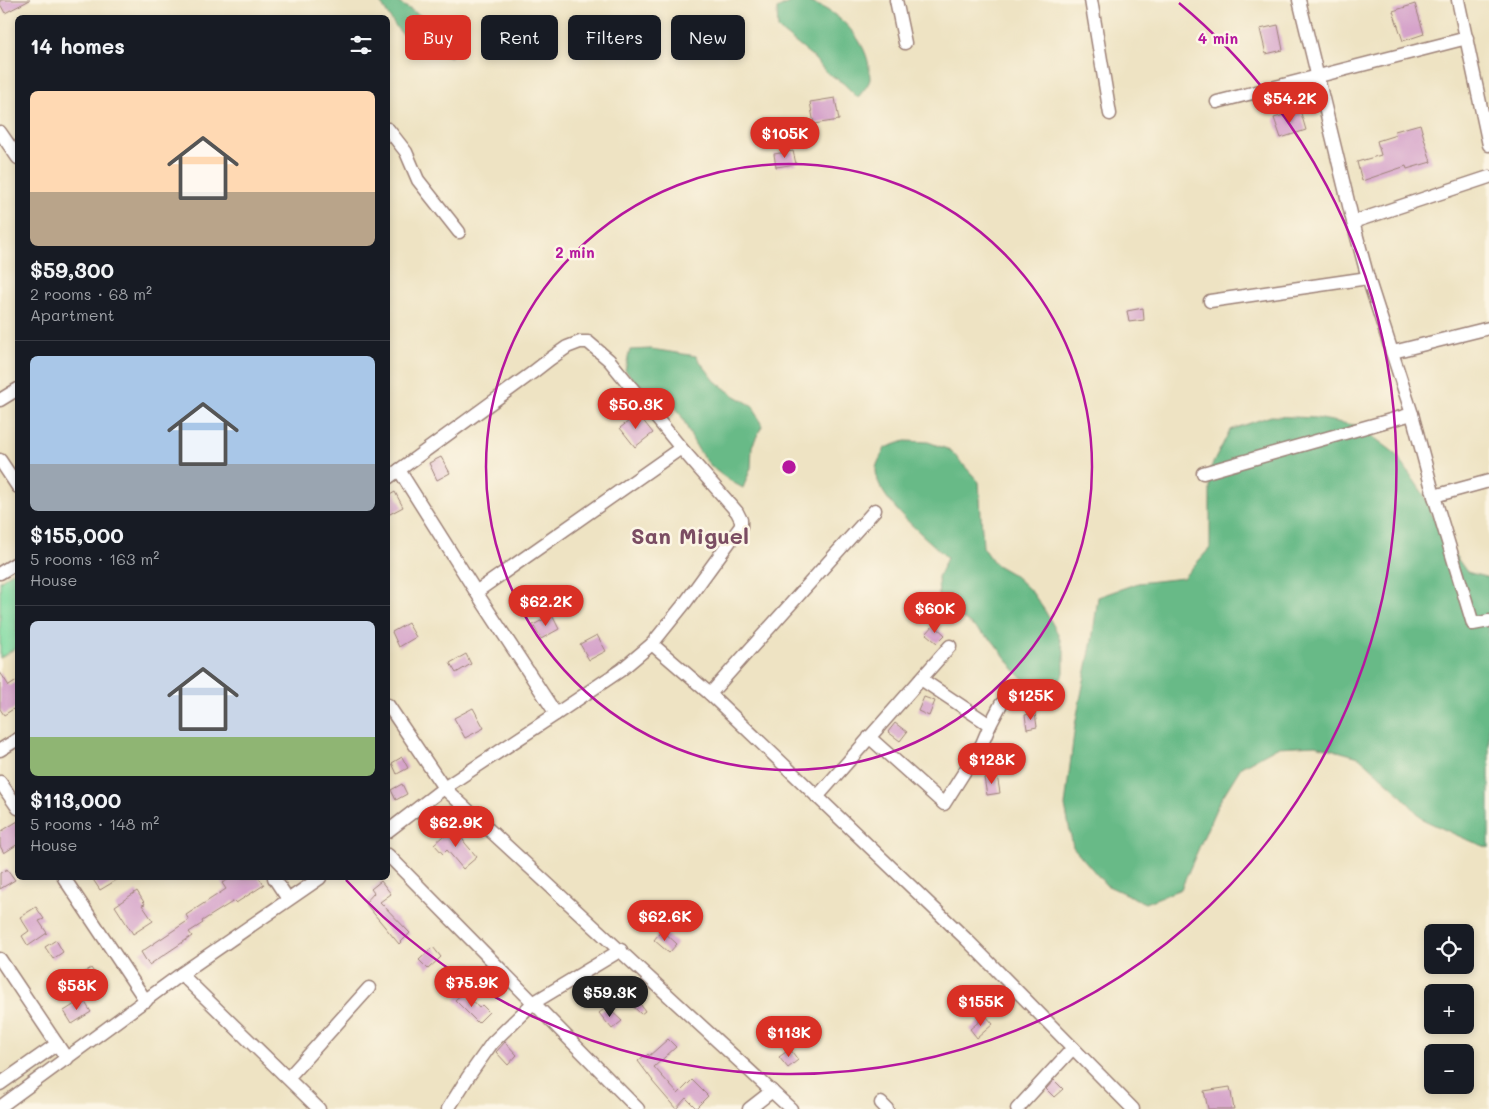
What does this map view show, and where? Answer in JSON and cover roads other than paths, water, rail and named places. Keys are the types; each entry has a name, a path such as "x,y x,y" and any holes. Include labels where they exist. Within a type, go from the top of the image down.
{"street":[{"path":"896,0 905,43"},
{"path":"1091,0 1110,114"},
{"path":"1299,0 1368,278 1412,414 1434,496 1473,624 1489,620"},
{"path":"1458,0 1489,145"},
{"path":"1217,102 1467,38"},
{"path":"0,132 15,154"},
{"path":"390,132 406,152 418,180 459,232"},
{"path":"1353,222 1489,177"},
{"path":"1210,301 1368,278"},
{"path":"1392,352 1489,328"},
{"path":"390,477 550,358 567,347 580,342 588,342 610,360 681,448 737,512 741,520 741,526 685,603 652,644 620,670 444,788 390,829"},
{"path":"0,400 15,391"},
{"path":"1204,473 1412,414"},
{"path":"476,592 681,448"},
{"path":"0,460 15,482"},
{"path":"399,470 556,714"},
{"path":"1434,496 1489,481"},
{"path":"710,694 875,510"},
{"path":"0,573 15,564"},
{"path":"652,644 710,694 967,940 1133,1109"},
{"path":"817,797 950,646"},
{"path":"921,679 990,725"},
{"path":"869,737 944,804 982,744 1002,704"},
{"path":"390,708 444,788 791,1109"},
{"path":"0,750 15,741"},
{"path":"0,782 15,804"},
{"path":"390,857 638,1109"},
{"path":"67,880 146,1001"},
{"path":"275,880 288,899"},
{"path":"0,1106 67,1059 181,974 317,880"},
{"path":"448,1109 492,1043 533,1003 620,950"},
{"path":"0,959 67,1059"},
{"path":"181,974 319,1109"},
{"path":"288,1078 369,988"},
{"path":"0,1084 57,1044"},
{"path":"1017,1109 1073,1048"},
{"path":"749,1109 772,1091"}],"district":[{"name":"San Miguel","path":"690,535"}]}
